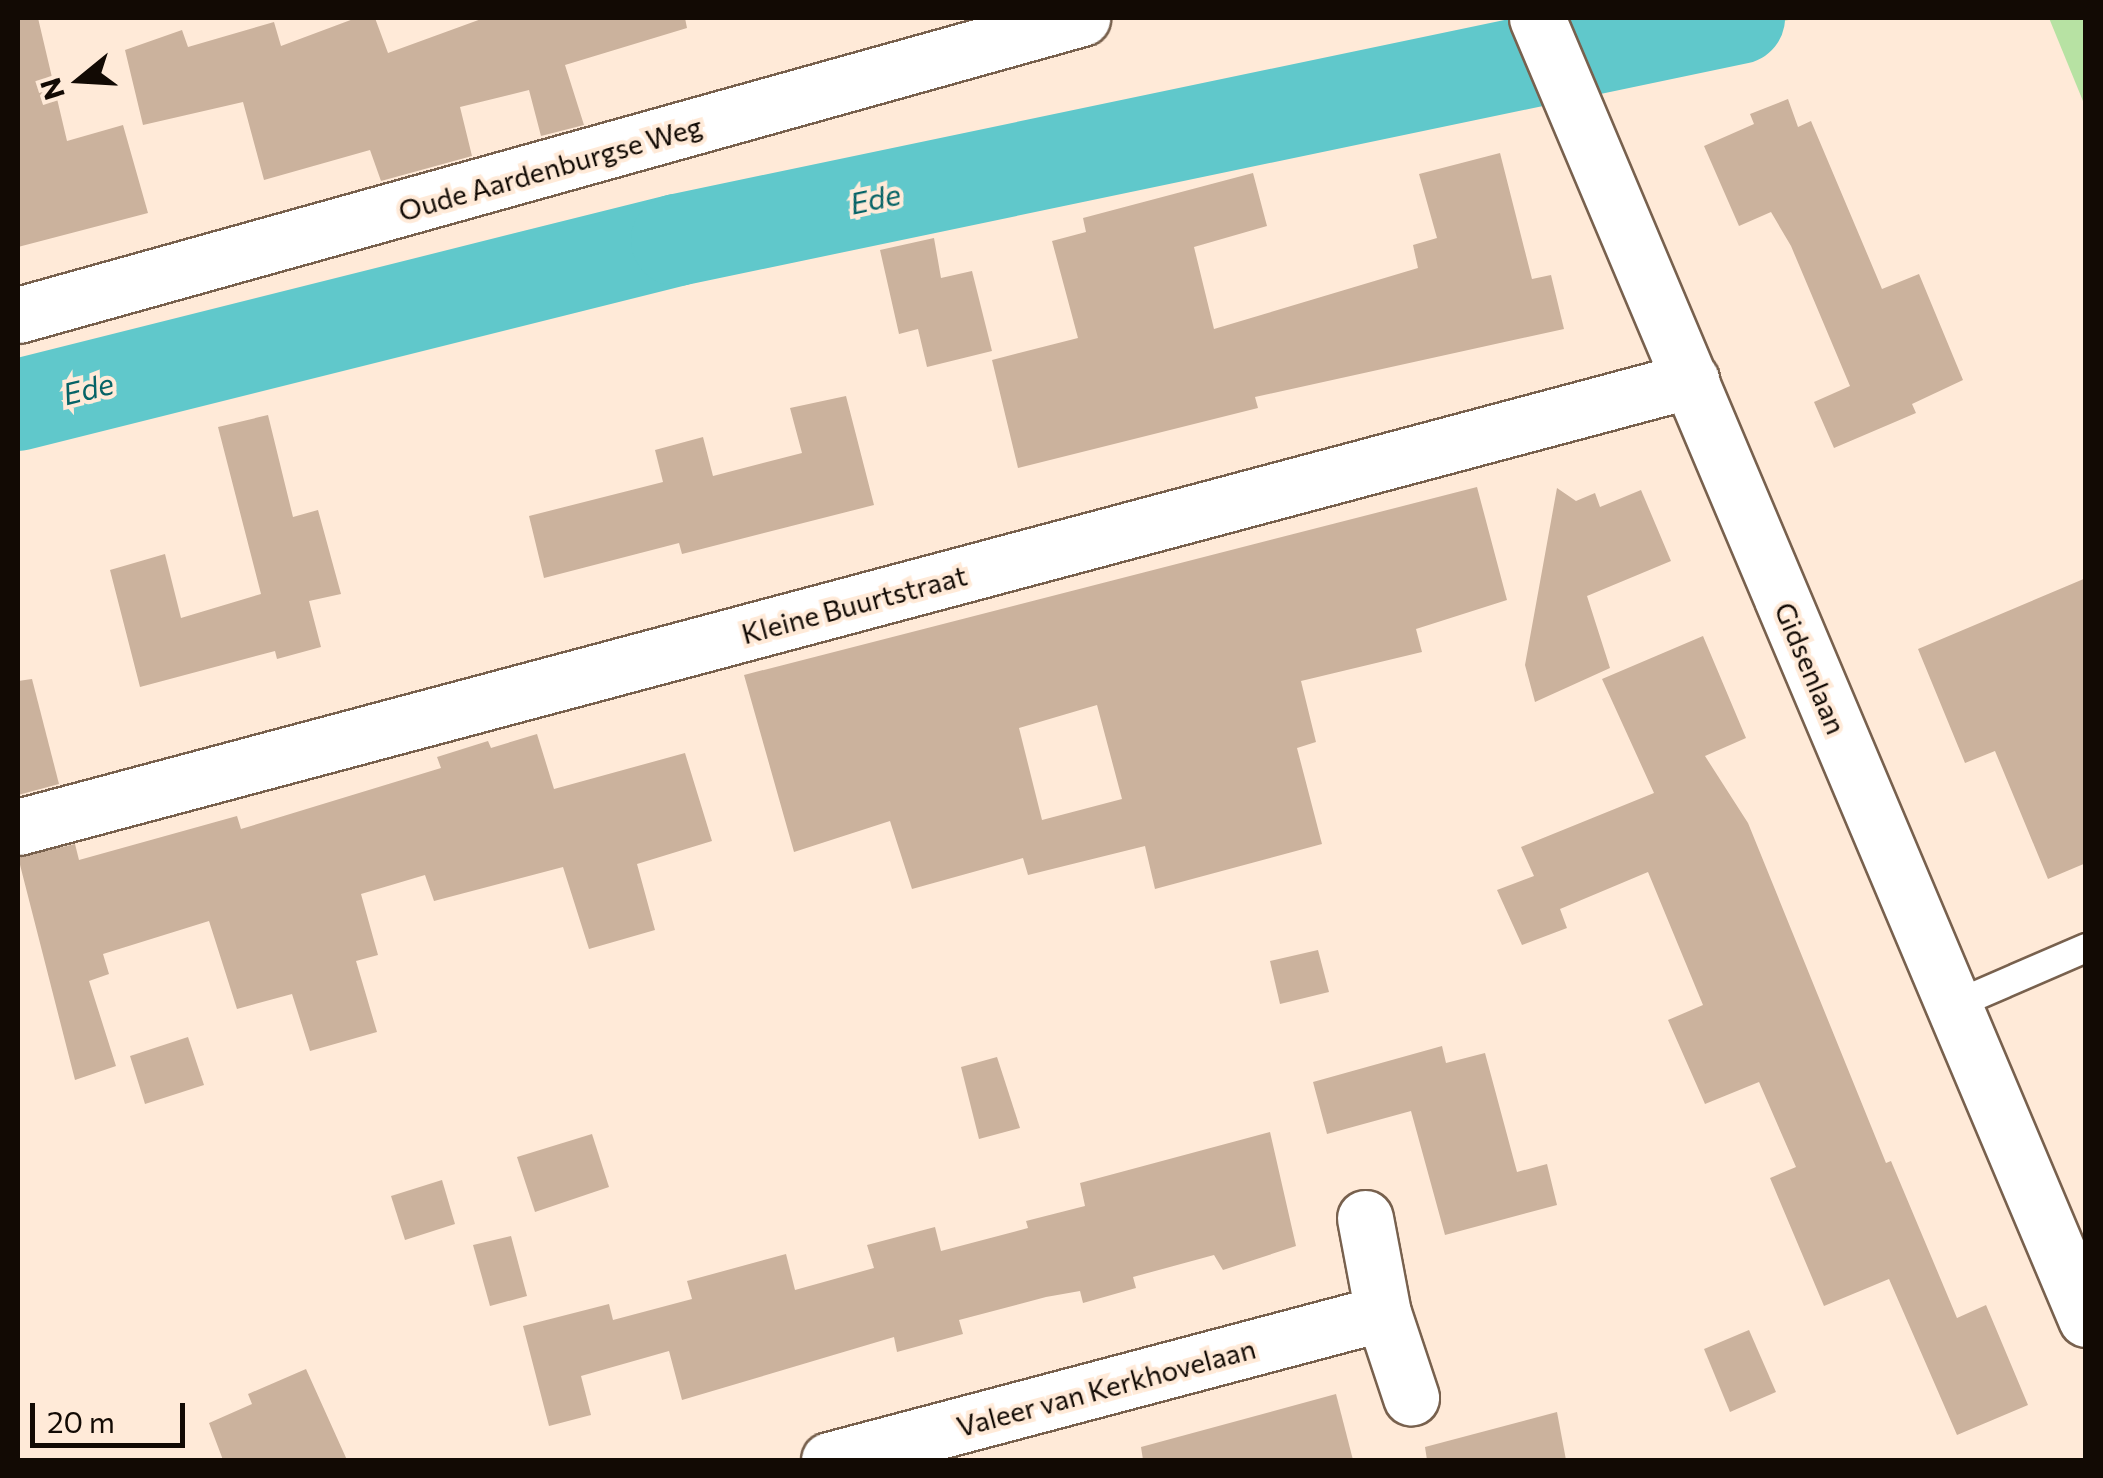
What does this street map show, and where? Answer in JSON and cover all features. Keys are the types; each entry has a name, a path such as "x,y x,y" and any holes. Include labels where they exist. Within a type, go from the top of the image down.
{"street":[{"name":"Oude Aardenburgse Weg","path":"18,315 1082,18"},
{"name":"Gidsenlaan","path":"1537,18 2086,1319"},
{"name":"Kleine Buurtstraat","path":"18,827 1691,380"},
{"path":"1365,1218 1383,1312 1410,1397"},
{"name":"Valeer van Kerkhovelaan","path":"829,1460 1383,1312"}],"lane":[{"path":"1952,1006 2086,948"}],"green space":[{"path":"1583,18 1801,18 1591,52"},
{"path":"2049,18 2085,18 2085,106"}],"building":[{"path":"18,18 38,18 67,141 123,125 148,213 18,247"},
{"path":"356,18 375,18 388,53 484,18 685,18 687,28 565,65 584,125 541,136 529,90 460,107 472,156 381,181 370,150 264,180 243,102 143,125 125,50 182,30 188,47 274,22 281,46"},
{"path":"1788,99 1798,127 1811,121 1882,289 1919,274 1963,380 1912,404 1916,413 1834,448 1814,402 1850,386 1791,246 1771,212 1739,226 1704,146 1754,124 1750,114"},
{"path":"1500,153 1532,279 1551,275 1564,329 1255,397 1258,408 1018,468 992,360 1078,338 1052,241 1086,232 1083,218 1253,173 1267,226 1194,247 1214,329 1418,268 1413,245 1437,238 1419,174"},
{"path":"934,238 941,278 972,271 992,351 927,367 918,329 899,334 880,250"},
{"path":"846,396 874,505 682,554 679,543 544,578 529,516 663,482 655,450 703,437 713,476 802,453 790,408"},
{"path":"268,415 293,517 318,510 341,594 309,601 321,647 277,659 275,651 140,687 110,570 165,554 181,618 261,594 218,427"},
{"path":"1477,487 1507,600 1416,629 1422,652 1301,681 1316,742 1297,748 1322,844 1155,889 1145,846 1028,875 1023,858 912,889 890,821 794,852 744,675","holes":["1097,705 1122,799 1042,820 1019,728"]},
{"path":"1557,488 1576,501 1595,493 1600,507 1641,490 1671,561 1587,596 1610,668 1535,702 1525,665"},
{"path":"2086,578 2086,863 2048,879 1995,751 1965,763 1918,649"},
{"path":"1703,636 1746,738 1705,756 1748,823 1886,1163 1891,1161 1957,1318 1986,1305 2028,1405 1957,1435 1889,1279 1824,1306 1770,1178 1796,1167 1759,1082 1705,1104 1668,1020 1703,1005 1648,872 1560,909 1567,928 1522,945 1497,890 1534,876 1521,847 1654,793 1602,679"},
{"path":"32,679 59,784 18,795 18,681"},
{"path":"537,734 554,789 685,753 712,841 637,864 655,930 589,949 563,867 434,901 425,875 361,894 378,955 356,961 377,1032 310,1051 292,994 237,1009 209,921 103,954 109,974 89,981 116,1066 75,1080 18,857 75,844 79,860 237,816 241,829 441,768 437,757 488,741 491,748"},
{"path":"1318,950 1329,992 1280,1004 1270,961"},
{"path":"188,1037 204,1085 145,1104 130,1056"},
{"path":"1442,1046 1446,1063 1485,1053 1517,1172 1547,1164 1557,1205 1445,1235 1411,1111 1327,1134 1313,1082"},
{"path":"997,1057 1020,1128 979,1139 961,1067"},
{"path":"1270,1132 1296,1246 1223,1270 1214,1255 1133,1277 1136,1288 1083,1303 1080,1291 1046,1297 959,1320 963,1334 897,1352 894,1337 682,1400 669,1351 581,1376 591,1415 549,1426 523,1326 609,1304 613,1320 692,1299 687,1281 786,1254 795,1290 874,1268 867,1245 935,1227 941,1251 1028,1228 1026,1221 1085,1206 1080,1183"},
{"path":"592,1134 609,1187 535,1212 517,1157"},
{"path":"442,1180 455,1224 405,1240 391,1196"},
{"path":"511,1236 527,1296 490,1306 473,1245"},
{"path":"1749,1330 1776,1392 1730,1412 1704,1349"},
{"path":"306,1369 347,1460 223,1460 209,1423 252,1404 248,1394"},
{"path":"1336,1394 1353,1460 1143,1460 1141,1447"},
{"path":"1557,1412 1566,1460 1427,1460 1425,1447"}],"waterway":[{"name":"Ede","path":"18,405 677,240 1739,18"}]}
